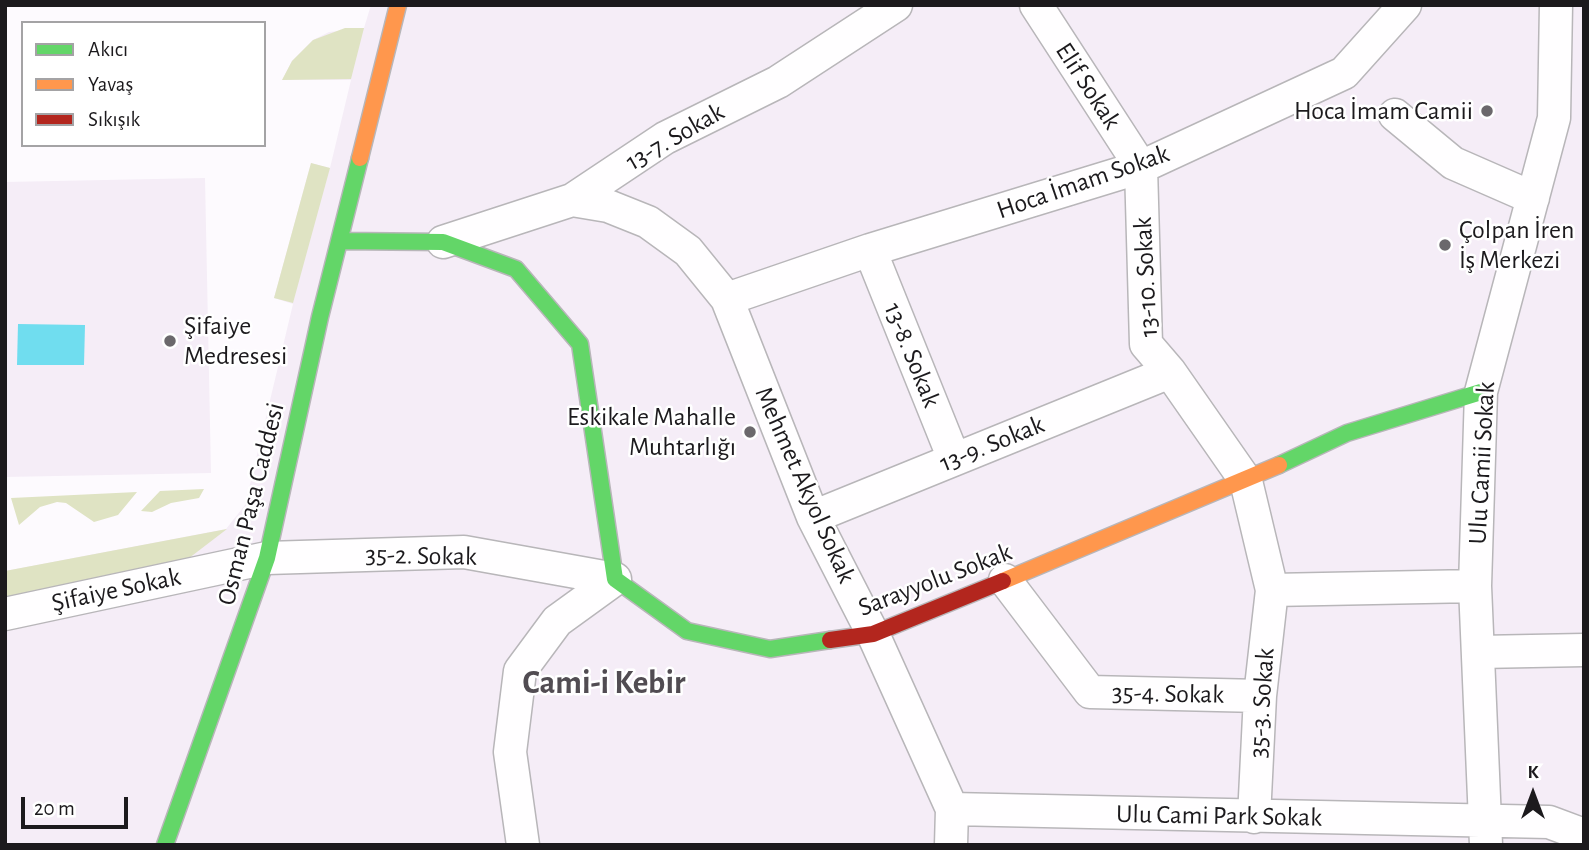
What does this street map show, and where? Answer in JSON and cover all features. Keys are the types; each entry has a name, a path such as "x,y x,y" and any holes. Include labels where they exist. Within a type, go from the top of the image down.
{"street":[{"name":"Osman Paşa Caddesi","path":"165,845 268,558 340,241 398,5"},
{"name":"13-7. Sokak","path":"443,242 572,200 665,138 778,82 896,5"},
{"name":"Elif Sokak","path":"1036,5 1141,167"},
{"name":"Hoca İmam Sokak","path":"727,299 870,250 1141,167 1344,74 1405,5"},
{"name":"Ulu Camii Sokak","path":"1486,834 1475,586 1481,392 1554,118 1556,5"},
{"path":"1395,115 1453,163 1533,198"},
{"name":"13-10. Sokak","path":"1141,167 1146,345 1170,372 1246,481"},
{"name":"Mehmet Akyol Sokak","path":"572,200 608,206 648,222 688,251 727,299 813,517 873,634 952,809 951,845"},
{"path":"340,241 443,242 516,270 580,345 615,579 557,621 520,671 510,752 523,845"},
{"name":"13-8. Sokak","path":"870,250 954,459"},
{"name":"13-9. Sokak","path":"813,517 1170,372"},
{"name":"Sarayyolu Sokak","path":"615,579 687,631 769,649 873,634 1246,481 1347,433 1481,392"},
{"name":"35-3. Sokak","path":"1246,481 1272,590 1260,696 1254,817"},
{"name":"35-2. Sokak","path":"268,558 464,552 615,579"},
{"name":"Şifaiye Sokak","path":"5,614 268,558"},
{"name":"35-4. Sokak","path":"1005,580 1090,692 1260,696"},
{"path":"1272,590 1475,586"},
{"path":"1479,652 1584,650"},
{"name":"Ulu Cami Park Sokak","path":"952,809 1254,817 1486,834 1549,822 1584,835"}],"shaded area":[{"path":"371,5 1584,5 1584,845 5,845 5,571 226,529 245,505 293,304 274,298 311,163 330,168 351,80 282,80 292,61 313,40 329,32 364,28"},
{"name":"Şifaiye Medresesi","path":"205,178 211,473 5,477 5,182"}],"green space":[{"path":"345,28 364,28 351,79 282,80 292,61 313,40"},
{"path":"311,163 330,168 293,303 274,298"},
{"path":"204,489 199,498 171,503 152,512 141,511 160,491"},
{"path":"137,492 118,515 94,522 66,503 57,502 40,507 19,525 11,498"},
{"path":"227,529 180,565 5,601 5,571"}],"water":[{"path":"18,324 85,325 84,365 17,365"}],"traffic: fast":[{"path":"165,845 267,558 320,317 360,158"},
{"path":"340,241 443,242 516,269 580,344 615,579 687,631 770,649 830,640"},
{"path":"1279,465 1347,433 1481,392"}],"traffic: slow":[{"path":"360,158 398,5"},
{"path":"1003,581 1279,465"}],"traffic: jam":[{"path":"830,640 873,634 1003,581"}],"place":[{"name":"Hoca İmam Camii","path":"1487,111"},
{"name":"Çolpan İren İş Merkezi","path":"1445,245"},
{"name":"Şifaiye Medresesi","path":"170,341"},
{"name":"Eskikale Mahalle Muhtarlığı","path":"750,432"}],"district":[{"name":"Cami-i Kebir","path":"604,683"}]}
